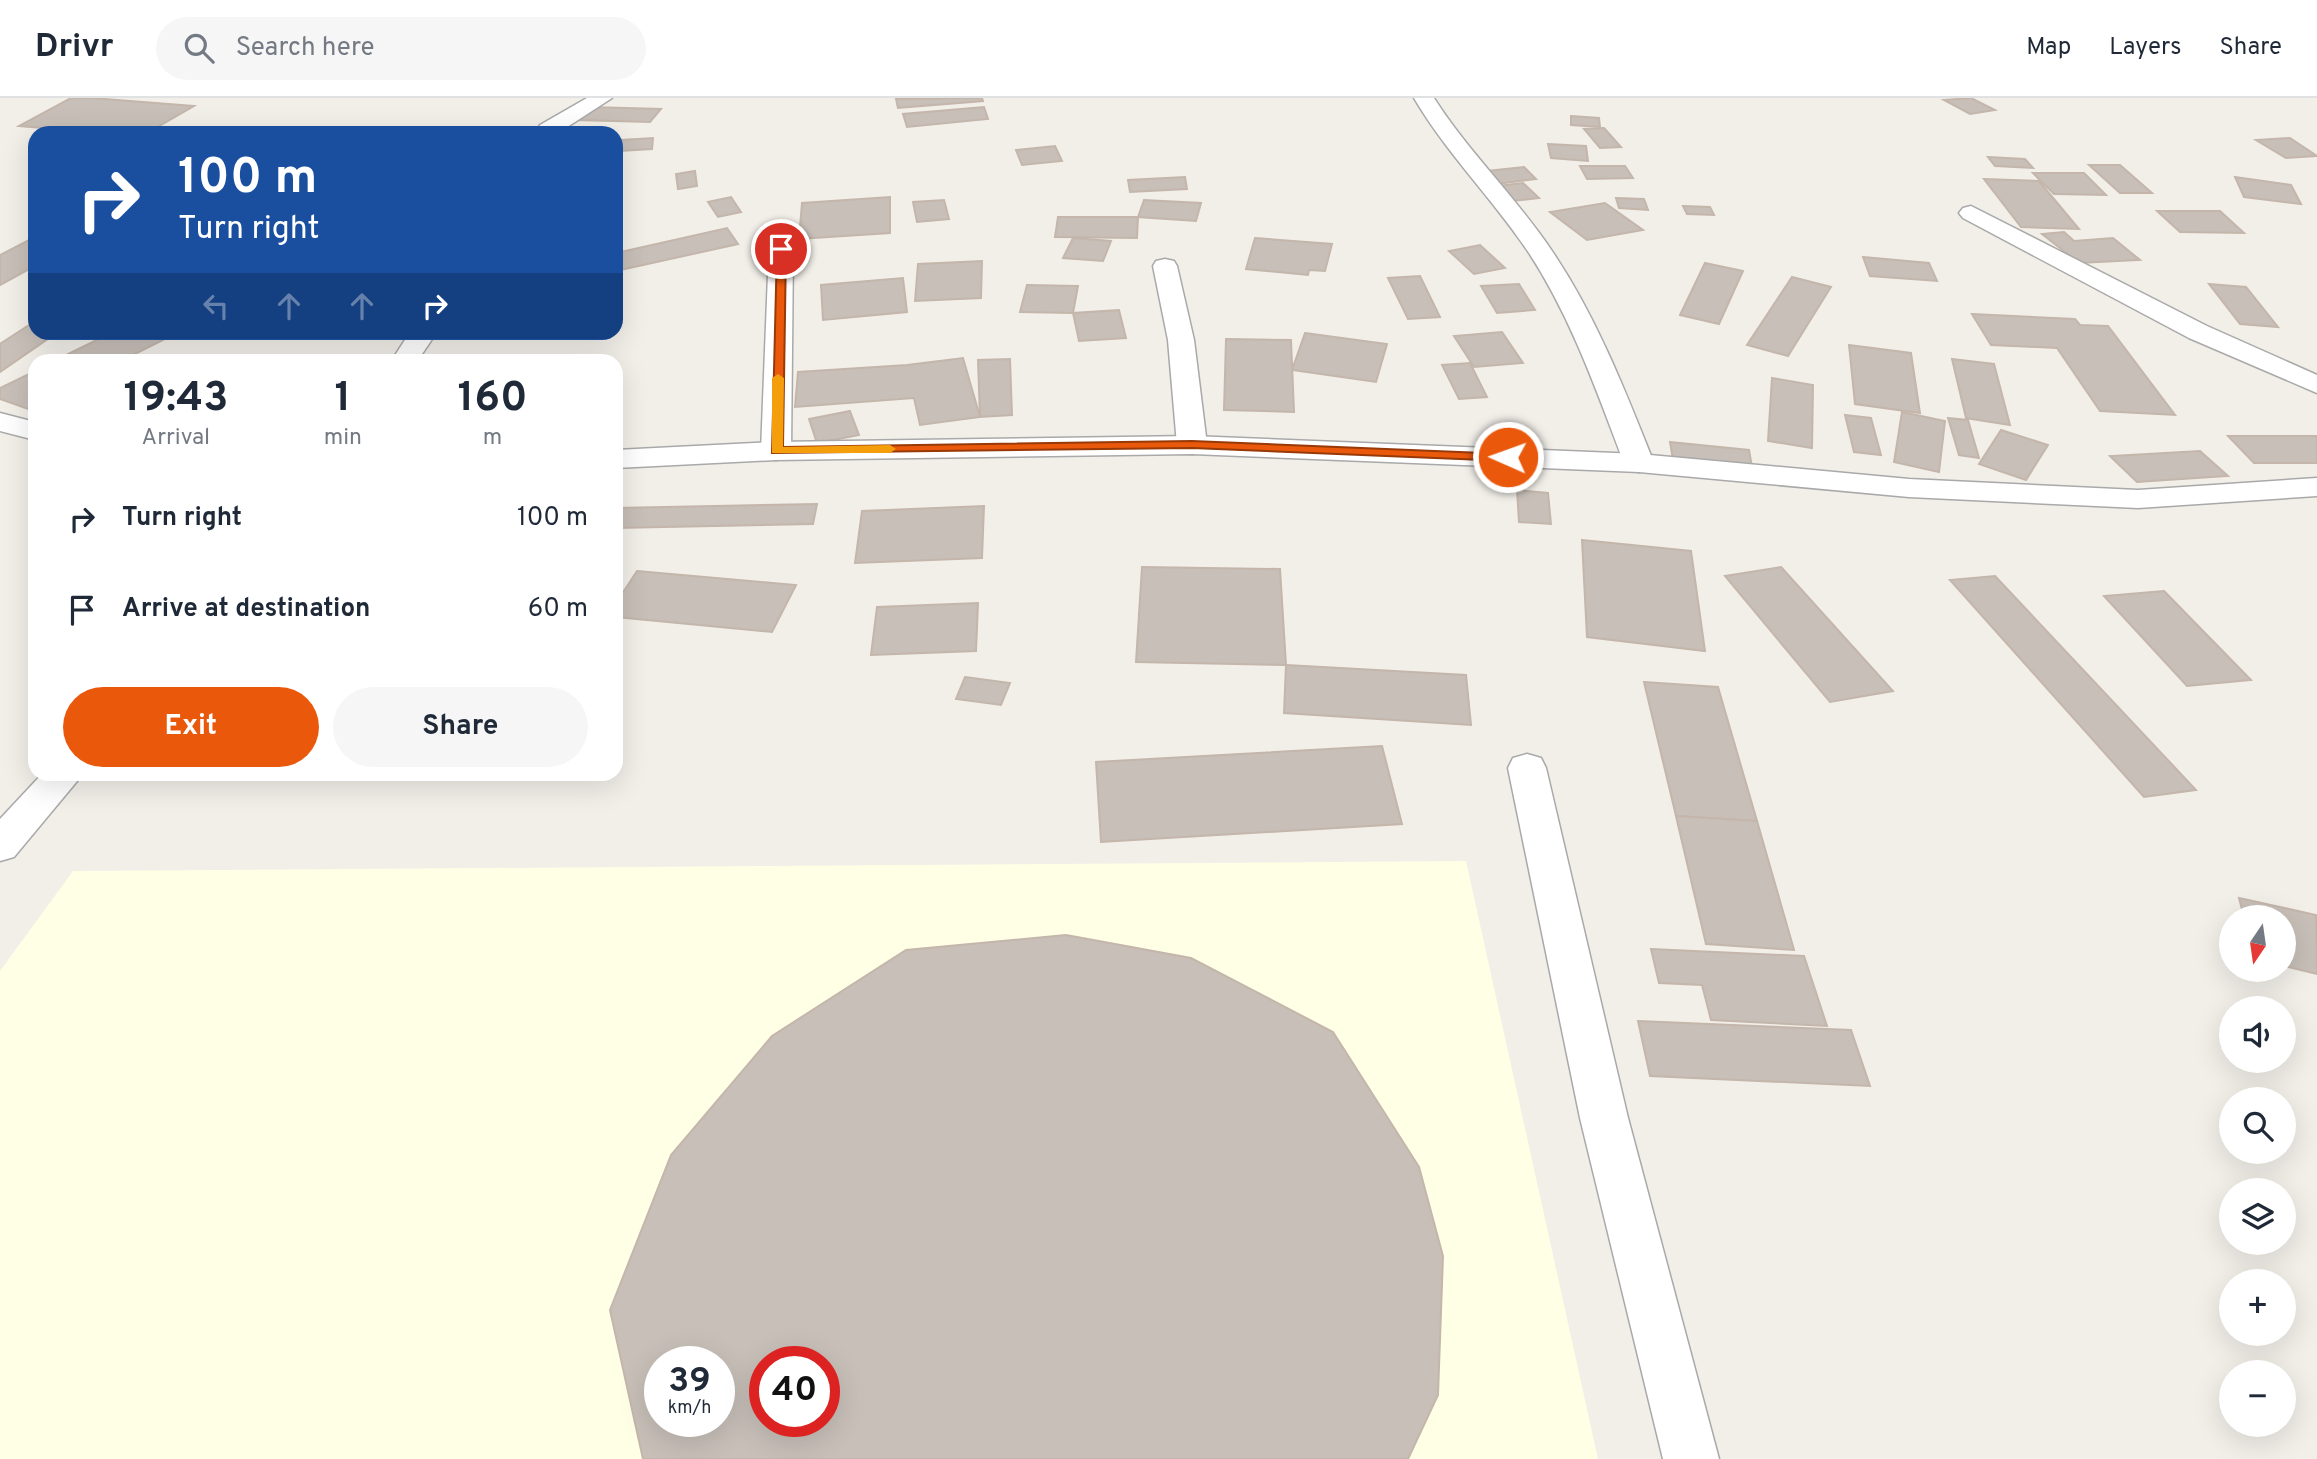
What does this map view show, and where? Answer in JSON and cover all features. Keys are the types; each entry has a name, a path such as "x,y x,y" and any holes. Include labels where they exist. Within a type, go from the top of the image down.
{"street":[{"path":"557,126 602,98"},
{"path":"1424,98 1442,129 1518,222 1553,273 1605,376 1639,463"},
{"path":"548,126 550,109"},
{"path":"1971,213 2198,332 2317,385"},
{"path":"776,451 781,249"},
{"path":"1165,266 1181,340 1192,445"},
{"path":"0,422 28,428"},
{"path":"623,459 776,451 1192,445 1639,463 1909,488 2138,499 2317,487"},
{"path":"1527,768 1604,1118 1691,1459"},
{"path":"0,846 58,781"}],"shaded area":[{"path":"1466,861 1598,1459 0,1459 0,971 73,871"}],"building":[{"path":"71,98 194,106 159,126 19,126"},
{"path":"982,98 983,101 898,108 896,99"},
{"path":"1971,98 1995,110 1970,114 1944,100"},
{"path":"588,107 661,109 650,122 576,120"},
{"path":"984,107 988,119 907,127 903,114"},
{"path":"1571,116 1599,118 1600,127 1571,125"},
{"path":"1604,128 1621,147 1600,148 1584,129"},
{"path":"653,138 652,149 623,151 623,140"},
{"path":"2290,138 2317,156 2286,158 2256,140"},
{"path":"1548,144 1586,146 1588,161 1551,158"},
{"path":"1055,146 1062,161 1022,165 1016,150"},
{"path":"1988,157 2025,159 2033,168 1995,166"},
{"path":"2089,165 2120,165 2152,193 2120,193"},
{"path":"1580,166 1625,166 1633,178 1587,179"},
{"path":"1524,167 1536,179 1497,184 1486,171"},
{"path":"695,171 697,186 678,189 676,174"},
{"path":"2033,173 2084,173 2106,195 2054,194"},
{"path":"1185,177 1187,189 1130,192 1128,180"},
{"path":"2235,177 2291,185 2301,204 2244,197"},
{"path":"1984,179 2039,181 2079,229 2021,227"},
{"path":"1523,183 1539,198 1512,201 1497,186"},
{"path":"731,197 741,212 718,217 708,202"},
{"path":"890,197 890,233 799,239 802,203"},
{"path":"1616,198 1644,199 1648,210 1619,208"},
{"path":"944,200 949,219 917,222 913,202"},
{"path":"1144,200 1201,203 1196,221 1138,217"},
{"path":"1605,203 1643,230 1587,240 1550,212"},
{"path":"1683,206 1710,207 1714,215 1687,214"},
{"path":"2157,211 2220,211 2244,233 2180,232"},
{"path":"1058,217 1138,217 1137,238 1055,237"},
{"path":"727,228 738,244 623,269 623,251"},
{"path":"2064,232 2074,241 2113,238 2140,260 2079,263 2042,234"},
{"path":"1073,238 1111,241 1103,261 1063,258"},
{"path":"1255,238 1332,244 1325,271 1309,270 1308,275 1246,269"},
{"path":"28,241 28,270 0,285 0,255"},
{"path":"1480,245 1505,268 1474,274 1449,251"},
{"path":"1863,257 1929,263 1937,281 1870,276"},
{"path":"982,261 981,298 915,301 918,264"},
{"path":"1705,263 1743,271 1719,324 1680,315"},
{"path":"1420,276 1440,317 1408,319 1388,278"},
{"path":"1792,277 1831,287 1788,356 1747,345"},
{"path":"903,278 907,312 823,320 821,285"},
{"path":"1519,284 1535,310 1497,313 1481,286"},
{"path":"2209,284 2246,287 2278,327 2240,324"},
{"path":"1027,285 1078,286 1073,313 1020,312"},
{"path":"1119,310 1126,338 1079,341 1073,313"},
{"path":"1972,314 2075,319 2080,325 2108,326 2175,415 2100,411 2057,348 1991,345"},
{"path":"28,326 28,340 46,340 0,372 0,344"},
{"path":"1502,332 1523,363 1474,367 1454,336"},
{"path":"1305,333 1387,344 1376,382 1292,370"},
{"path":"1226,339 1291,340 1294,412 1224,410"},
{"path":"97,340 163,340 135,354 68,354"},
{"path":"1849,345 1911,353 1920,413 1855,404"},
{"path":"963,358 980,417 920,425 914,398 795,407 798,372 907,365"},
{"path":"1010,359 1012,415 980,417 978,360"},
{"path":"1952,359 1994,364 2010,425 1966,418"},
{"path":"1470,363 1487,397 1459,399 1442,365"},
{"path":"28,374 28,409 0,399 0,388"},
{"path":"1772,378 1813,385 1812,448 1768,441"},
{"path":"850,411 859,435 817,443 809,419"},
{"path":"1902,412 1945,421 1939,472 1894,462"},
{"path":"1845,415 1871,418 1881,455 1854,452"},
{"path":"1948,418 1968,420 1979,458 1959,455"},
{"path":"2001,430 2048,445 2026,480 1979,464"},
{"path":"2228,436 2317,436 2317,463 2254,463"},
{"path":"1670,442 1749,450 1752,467 1673,460"},
{"path":"2200,451 2228,476 2137,482 2110,456"},
{"path":"1517,490 1548,493 1551,524 1519,522"},
{"path":"817,504 813,524 623,528 623,508"},
{"path":"984,506 982,558 855,563 862,511"},
{"path":"1582,540 1691,551 1705,651 1587,637"},
{"path":"1142,567 1280,569 1286,665 1136,662"},
{"path":"1781,567 1893,691 1830,702 1725,576"},
{"path":"637,571 796,585 772,632 623,618 623,592"},
{"path":"1995,576 2196,790 2144,797 1950,580"},
{"path":"2164,591 2251,680 2187,686 2104,596"},
{"path":"978,603 976,651 871,655 877,607"},
{"path":"1286,665 1466,675 1471,725 1284,713"},
{"path":"965,677 1010,683 1001,705 956,699"},
{"path":"1644,682 1718,687 1757,821 1676,816"},
{"path":"1382,746 1402,824 1101,842 1096,762"},
{"path":"1676,816 1757,821 1794,950 1706,944"},
{"path":"2239,898 2271,905 2241,905"},
{"path":"2296,911 2316,915 2317,974 2296,969"},
{"path":"1066,935 1191,958 1333,1032 1419,1167 1443,1256 1438,1395 1408,1459 643,1459 610,1310 671,1155 772,1036 906,950"},
{"path":"1651,949 1804,956 1827,1026 1711,1020 1702,985 1659,983"},
{"path":"1638,1021 1851,1030 1870,1086 1650,1076"}],"slow traffic":[{"path":"778,378 776,451 890,449"}],"route":[{"path":"781,249 776,451 1192,445 1508,457"}]}
